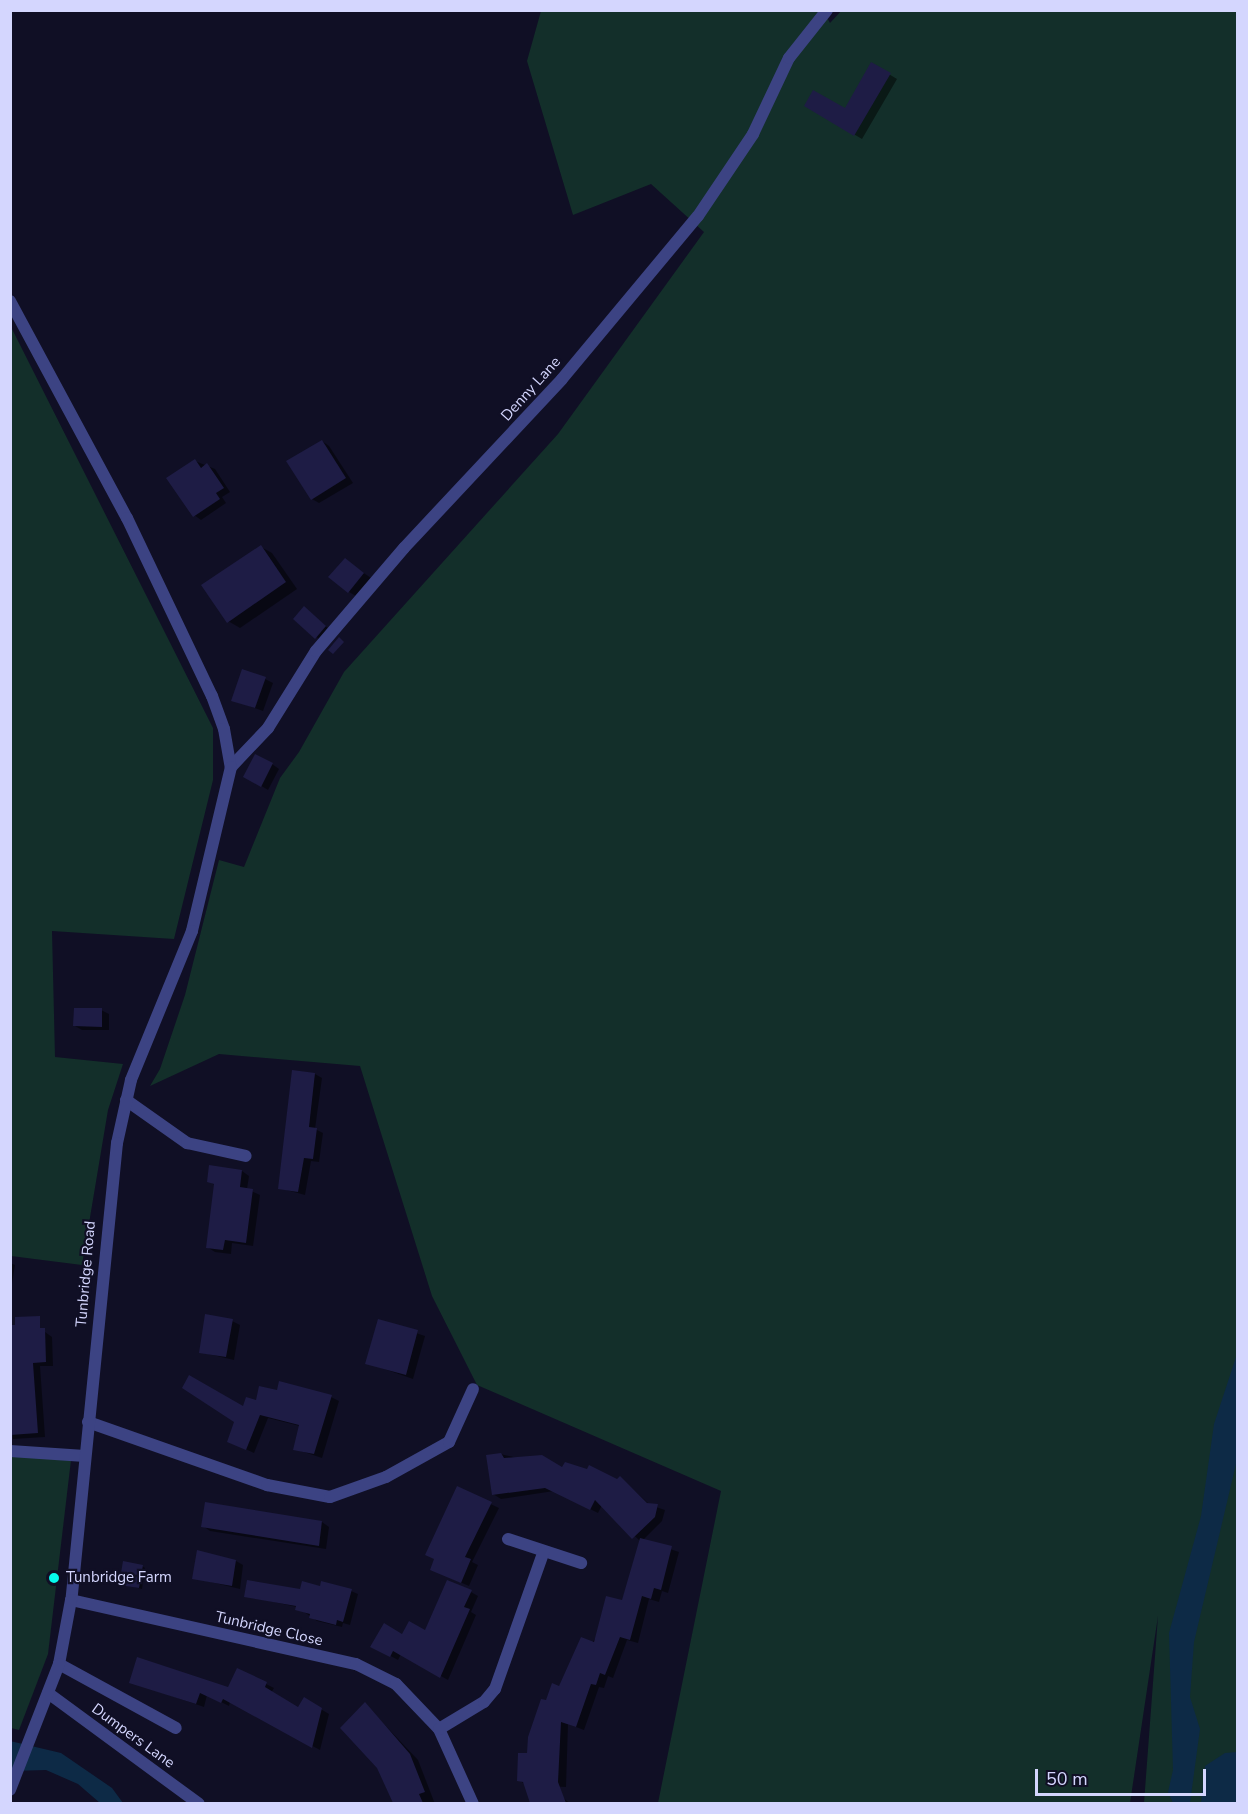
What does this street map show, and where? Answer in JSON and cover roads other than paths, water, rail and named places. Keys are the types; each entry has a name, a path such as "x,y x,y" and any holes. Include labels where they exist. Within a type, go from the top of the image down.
{"street":[{"name":"Denny Lane","path":"231,767 268,728 324,642 404,548 562,379 698,216 753,134 789,58 827,10"},
{"path":"10,301 127,518 212,696 224,729 231,767"},
{"name":"Tunbridge Road","path":"10,1790 59,1664 71,1600 106,1221 126,1100 192,931 231,767"},
{"path":"126,1100 187,1143 246,1156"},
{"path":"88,1422 267,1485 330,1497 386,1477 449,1442 473,1389"},
{"path":"10,1451 85,1456"},
{"path":"508,1539 581,1563"},
{"path":"439,1729 484,1702 495,1689 544,1551"},
{"name":"Tunbridge Close","path":"71,1600 356,1664 396,1684 439,1729 473,1803"},
{"path":"59,1664 176,1728"},
{"name":"Dumpers Lane","path":"48,1693 199,1803"}],"water":[{"path":"1237,1354 1236,1464 1194,1642 1190,1697 1200,1729 1190,1803 1173,1803 1168,1792 1173,1770 1169,1633 1201,1516 1214,1424"},
{"path":"10,1741 61,1753 112,1788 123,1803 100,1803 78,1784 46,1770 11,1771"},
{"path":"1237,1752 1237,1803 1201,1803 1205,1766 1225,1753"}],"place":[{"name":"Tunbridge Farm","path":"54,1578"}]}
